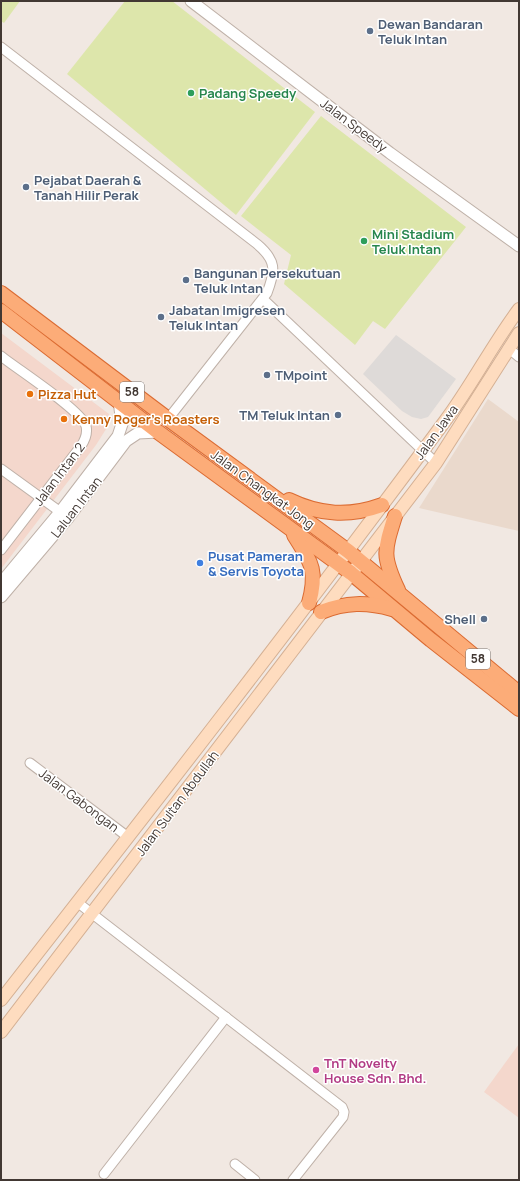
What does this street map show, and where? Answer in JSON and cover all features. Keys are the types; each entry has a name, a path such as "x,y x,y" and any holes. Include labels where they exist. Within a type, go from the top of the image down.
{"highway":[{"name":"Jalan Changkat Jong","path":"1,293 168,419 360,560 519,693"},
{"name":"Jalan Changkat Jong","path":"1,311 158,432 350,573 519,709"},
{"path":"263,488 302,506 320,512 354,513 382,505"},
{"path":"396,516 388,540 385,558 400,594"},
{"path":"291,530 312,565 314,585 309,603"},
{"path":"322,612 336,607 355,604 377,605 396,610"}],"main road":[{"name":"Jalan Jawa","path":"338,564 447,418 519,309"},
{"name":"Jalan Jawa","path":"350,573 436,463 519,332"},
{"path":"491,350 505,353"},
{"name":"Jalan Sultan Abdullah","path":"1,1000 338,564"},
{"name":"Jalan Sultan Abdullah","path":"1,1032 322,612 350,573"}],"street":[{"name":"Jalan Speedy","path":"191,1 390,153 519,246"},
{"path":"1,47 266,252 272,260 272,280 263,299 168,419"},
{"path":"263,299 436,463"},
{"path":"505,353 519,357"},
{"name":"Jalan Intan 2","path":"1,356 75,412 86,426 87,433 85,440 1,550"},
{"name":"Laluan Intan","path":"1,583 64,515 118,436 122,424 119,401"},
{"name":"Laluan Intan","path":"1,597 64,515 126,441 138,433 158,432"},
{"path":"1,469 64,515"},
{"name":"Jalan Gabongan","path":"30,763 128,837"},
{"path":"77,902 342,1107 344,1112 343,1117 293,1180"},
{"path":"104,1174 226,1017"},
{"path":"235,1164 255,1180"}],"shaded area":[{"path":"1,333 109,414 108,426 96,445 1,569"},
{"path":"396,335 456,379 428,417 421,419 412,417 402,411 363,374"},
{"path":"488,399 519,422 519,531 419,508"},
{"path":"519,1044 519,1118 484,1092"}],"green space":[{"path":"1,1 20,1 4,23 1,21"},
{"name":"Padang Speedy","path":"125,1 172,1 315,112 236,215 67,74"},
{"name":"Mini Stadium Teluk Intan","path":"321,116 466,227 385,329 373,321 355,345 284,284 291,255 241,216"}],"place":[{"name":"Dewan Bandaran Teluk Intan","path":"370,31"},
{"name":"Padang Speedy","path":"191,93"},
{"name":"Pejabat Daerah & Tanah Hilir Perak","path":"26,187"},
{"name":"Mini Stadium Teluk Intan","path":"364,241"},
{"name":"Bangunan Persekutuan Teluk Intan","path":"186,280"},
{"name":"Jabatan Imigresen Teluk Intan","path":"161,317"},
{"name":"TMpoint","path":"267,375"},
{"name":"Pizza Hut","path":"30,394"},
{"name":"TM Teluk Intan","path":"338,415"},
{"name":"Kenny Roger's Roasters","path":"64,419"},
{"name":"Pusat Pameran & Servis Toyota","path":"200,563"},
{"name":"Shell","path":"484,619"},
{"name":"TnT Novelty House Sdn. Bhd.","path":"316,1070"}]}
